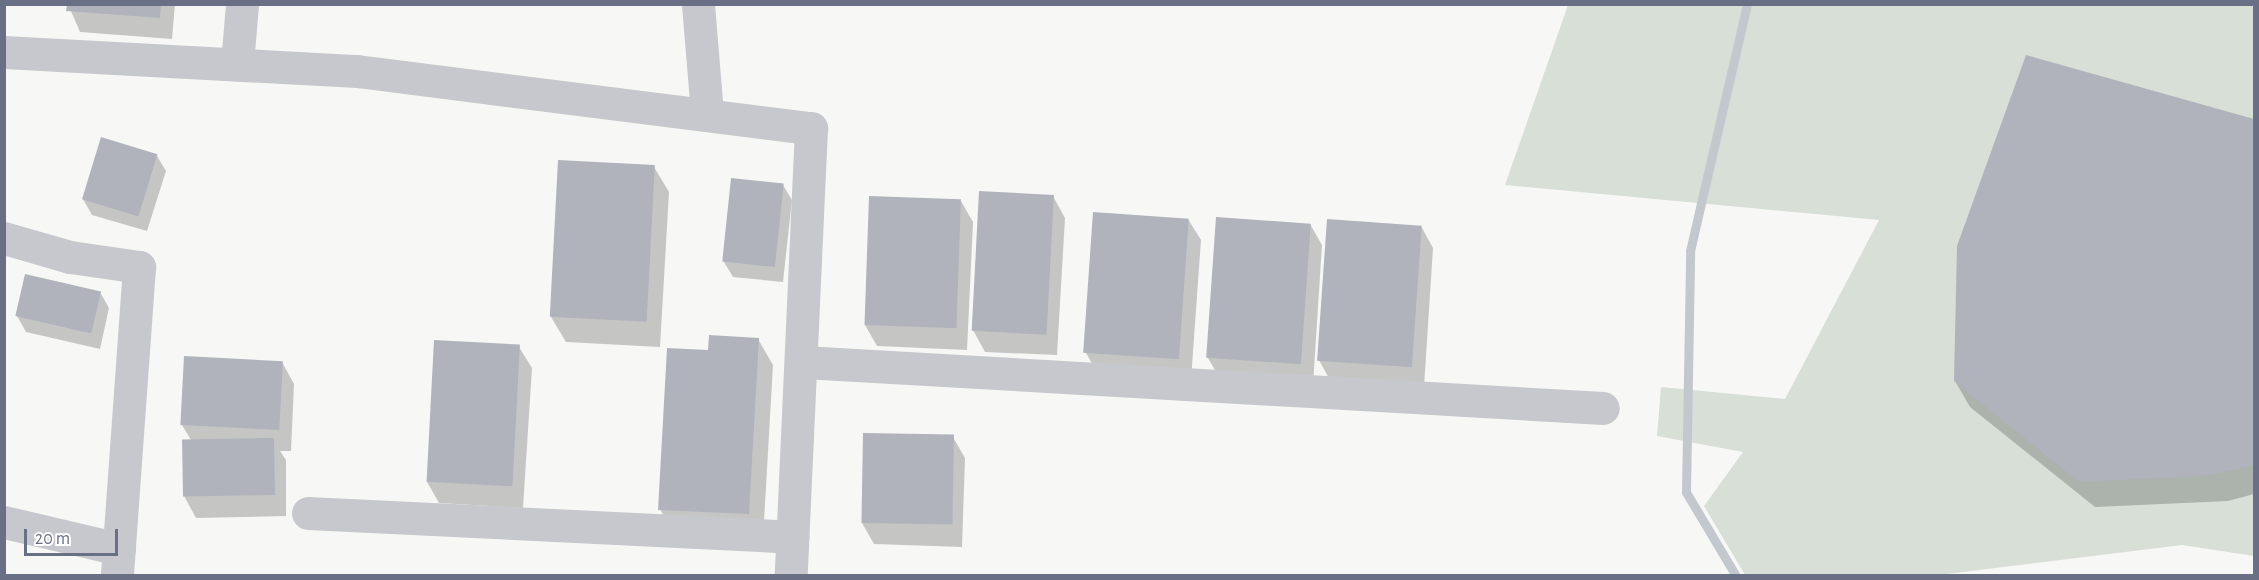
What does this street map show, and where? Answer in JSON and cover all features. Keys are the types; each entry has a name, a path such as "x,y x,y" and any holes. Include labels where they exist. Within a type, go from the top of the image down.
{"street":[{"path":"237,64 242,4"},
{"path":"698,4 707,114"},
{"path":"4,52 357,71 812,129 803,362 791,576"},
{"path":"4,238 70,257 139,267 118,562 4,522"},
{"path":"803,362 1603,408"},
{"path":"308,513 792,537"}],"shaded area":[{"path":"1568,5 2254,5 2254,556 2182,545 1939,575 1745,575 1704,506 1743,452 1657,436 1661,387 1785,399 1879,220 1505,185"}],"building":[{"path":"67,4 161,4 160,18 66,11"},
{"path":"2026,55 2254,119 2254,465 2212,475 2079,482 1954,381 1957,246"},
{"path":"101,137 157,154 138,216 82,199"},
{"path":"558,160 655,165 647,322 550,317"},
{"path":"731,178 784,184 775,267 722,262"},
{"path":"979,191 1054,195 1047,335 972,331"},
{"path":"869,196 961,199 956,328 864,325"},
{"path":"1093,212 1189,219 1179,359 1083,353"},
{"path":"1216,217 1311,224 1301,364 1206,358"},
{"path":"1327,219 1422,226 1412,367 1317,361"},
{"path":"25,274 101,292 91,333 15,316"},
{"path":"709,335 759,338 749,514 658,510 667,348 708,350"},
{"path":"434,340 520,345 512,486 427,482"},
{"path":"184,356 283,361 279,430 180,425"},
{"path":"863,433 954,435 952,525 861,523"},
{"path":"274,438 275,495 183,497 182,440"}],"waterway":[{"path":"1736,576 1686,492 1690,251 1747,4"}]}
